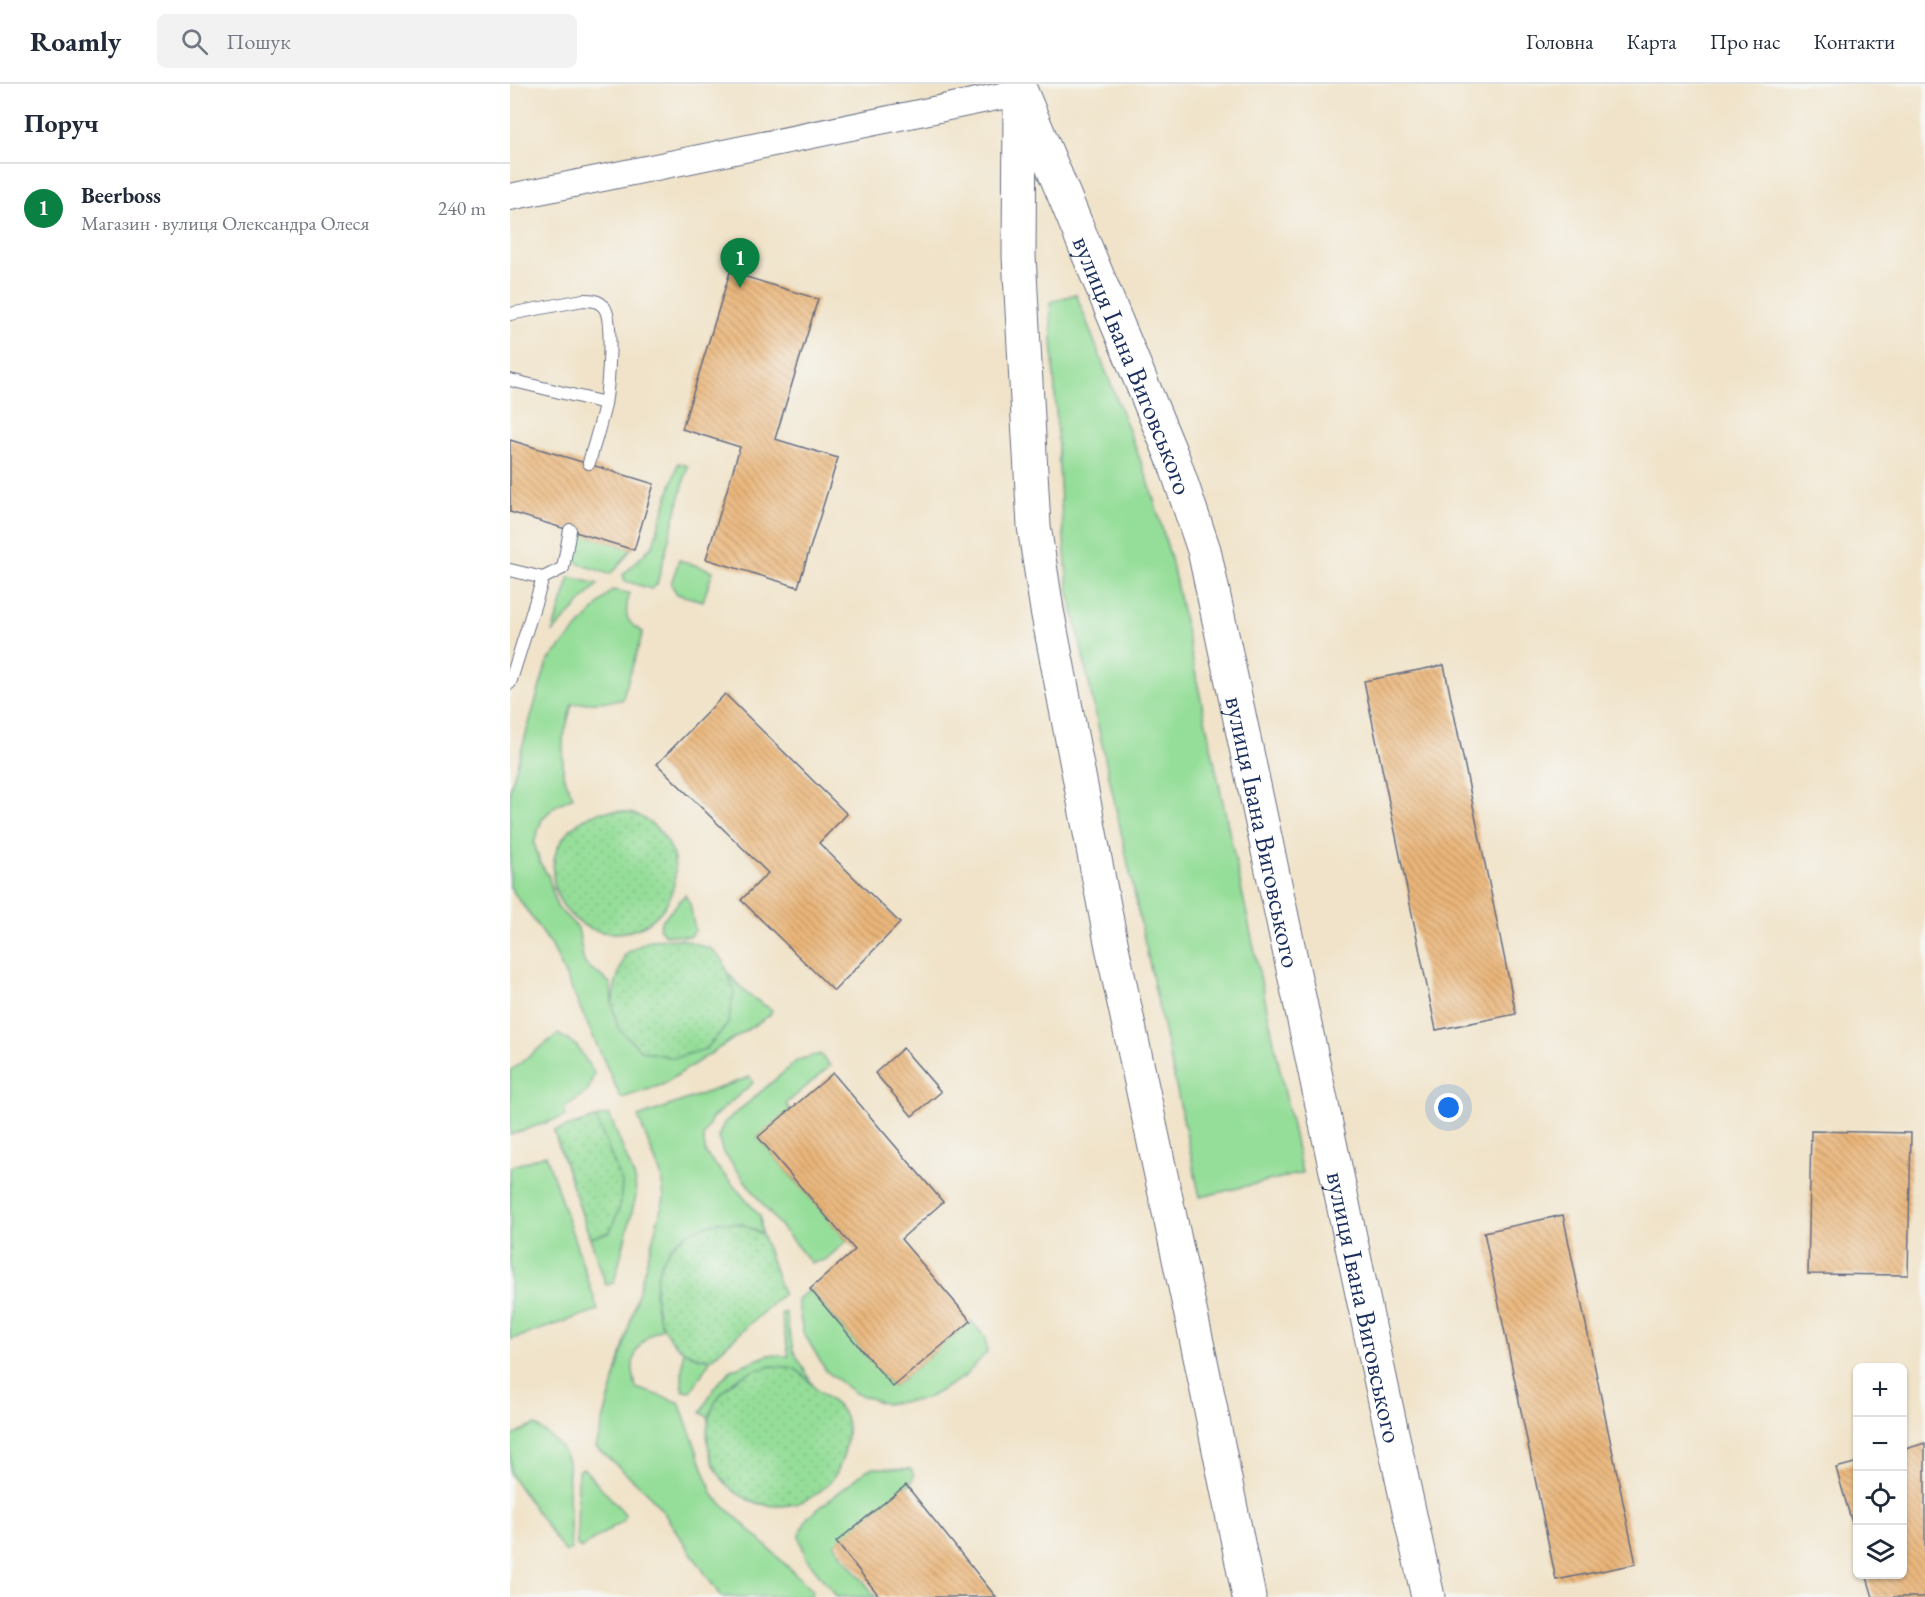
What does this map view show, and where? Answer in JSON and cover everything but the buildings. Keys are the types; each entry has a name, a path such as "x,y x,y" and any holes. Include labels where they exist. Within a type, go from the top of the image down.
{"main road":[{"path":"1020,88 1019,256 1034,526 1047,610 1112,947 1249,1597"},
{"name":"вулиця Івана Виговського","path":"1020,88 1174,460 1204,550 1428,1597"}],"street":[{"path":"510,197 1020,88"}],"lane":[{"path":"510,314 583,300 594,300 603,306 608,314 610,328 605,403 589,463"},
{"path":"510,380 605,403"},
{"path":"510,570 543,578 563,568 570,530"},
{"path":"510,683 543,578"}],"green space":[{"path":"1076,294 1148,480 1171,559 1302,1173 1200,1197 1068,587 1050,302"},
{"path":"678,463 688,466 657,584 651,589 625,581 623,575 653,545"},
{"path":"583,534 631,549 617,568 609,574 579,564 575,557"},
{"path":"679,560 713,571 703,601 677,594 671,584"},
{"path":"570,577 598,584 552,633"},
{"path":"612,590 629,593 627,616 636,628 643,632 622,700 572,704 563,739 563,775 573,797 555,806 542,819 534,843 540,863 548,875 557,907 578,928 584,963 611,984 612,1003 734,991 727,972 747,994 772,1010 770,1015 662,1085 621,1098 552,946 510,887 510,789 547,662"},
{"path":"614,811 637,816 648,821 657,829 665,838 670,849 675,872 670,895 665,906 657,915 648,923 637,928 614,933 591,928 580,923 571,915 563,906 558,895 553,872 558,849 563,838 571,829 580,821 591,816"},
{"path":"685,895 690,904 695,931 690,936 665,935 659,928 662,921"},
{"path":"682,939 711,949 723,960 734,991 728,1024 706,1049 674,1058 642,1051 618,1028 612,1003 625,954 650,940"},
{"path":"558,1034 577,1046 594,1073 588,1091 564,1108 566,1116 510,1135 510,1071"},
{"path":"820,1054 830,1066 786,1104 790,1110 758,1137 847,1241 825,1260 811,1263 723,1152 718,1137 724,1123 798,1060"},
{"path":"750,1077 753,1083 712,1118 703,1137 706,1154 760,1216 762,1234 742,1224 655,1306 663,1328 647,1337 639,1346 634,1358 633,1373 636,1388 679,1402 713,1495 813,1591 810,1597 721,1597 647,1492 596,1447 664,1198 661,1175 638,1117"},
{"path":"609,1114 635,1179 636,1196 614,1283 606,1285 554,1131"},
{"path":"596,1118 622,1183 620,1206 610,1232 590,1238 554,1131"},
{"path":"546,1155 598,1310 510,1340 510,1167"},
{"path":"719,1222 742,1224 762,1234 783,1294 711,1359 692,1355 676,1345 665,1331 658,1313 655,1294 657,1275 665,1257 677,1241 692,1231"},
{"path":"810,1289 893,1387 971,1321 986,1338 987,1352 964,1377 926,1399 886,1404 855,1393 826,1371 803,1332 797,1300"},
{"path":"785,1312 793,1350 814,1387 795,1369 715,1403 710,1418 701,1413 714,1388 731,1370 768,1355 789,1356 781,1314"},
{"path":"683,1349 700,1358 711,1359 691,1392 684,1391 682,1386"},
{"path":"772,1366 790,1367 798,1371 840,1408 847,1425 845,1450 833,1478 817,1494 790,1505 761,1504 738,1494 721,1477 710,1455 707,1432 713,1408 726,1388 750,1372"},
{"path":"535,1425 559,1445 568,1462 571,1549 565,1552 510,1474 510,1437"},
{"path":"583,1468 625,1514 624,1520 581,1548 577,1546 578,1471"},
{"path":"875,1468 911,1469 914,1476 911,1483 834,1544 876,1597 837,1597 806,1558 799,1536 807,1518 867,1470"}],"place":[{"name":"Beerboss","path":"740,288"}]}
